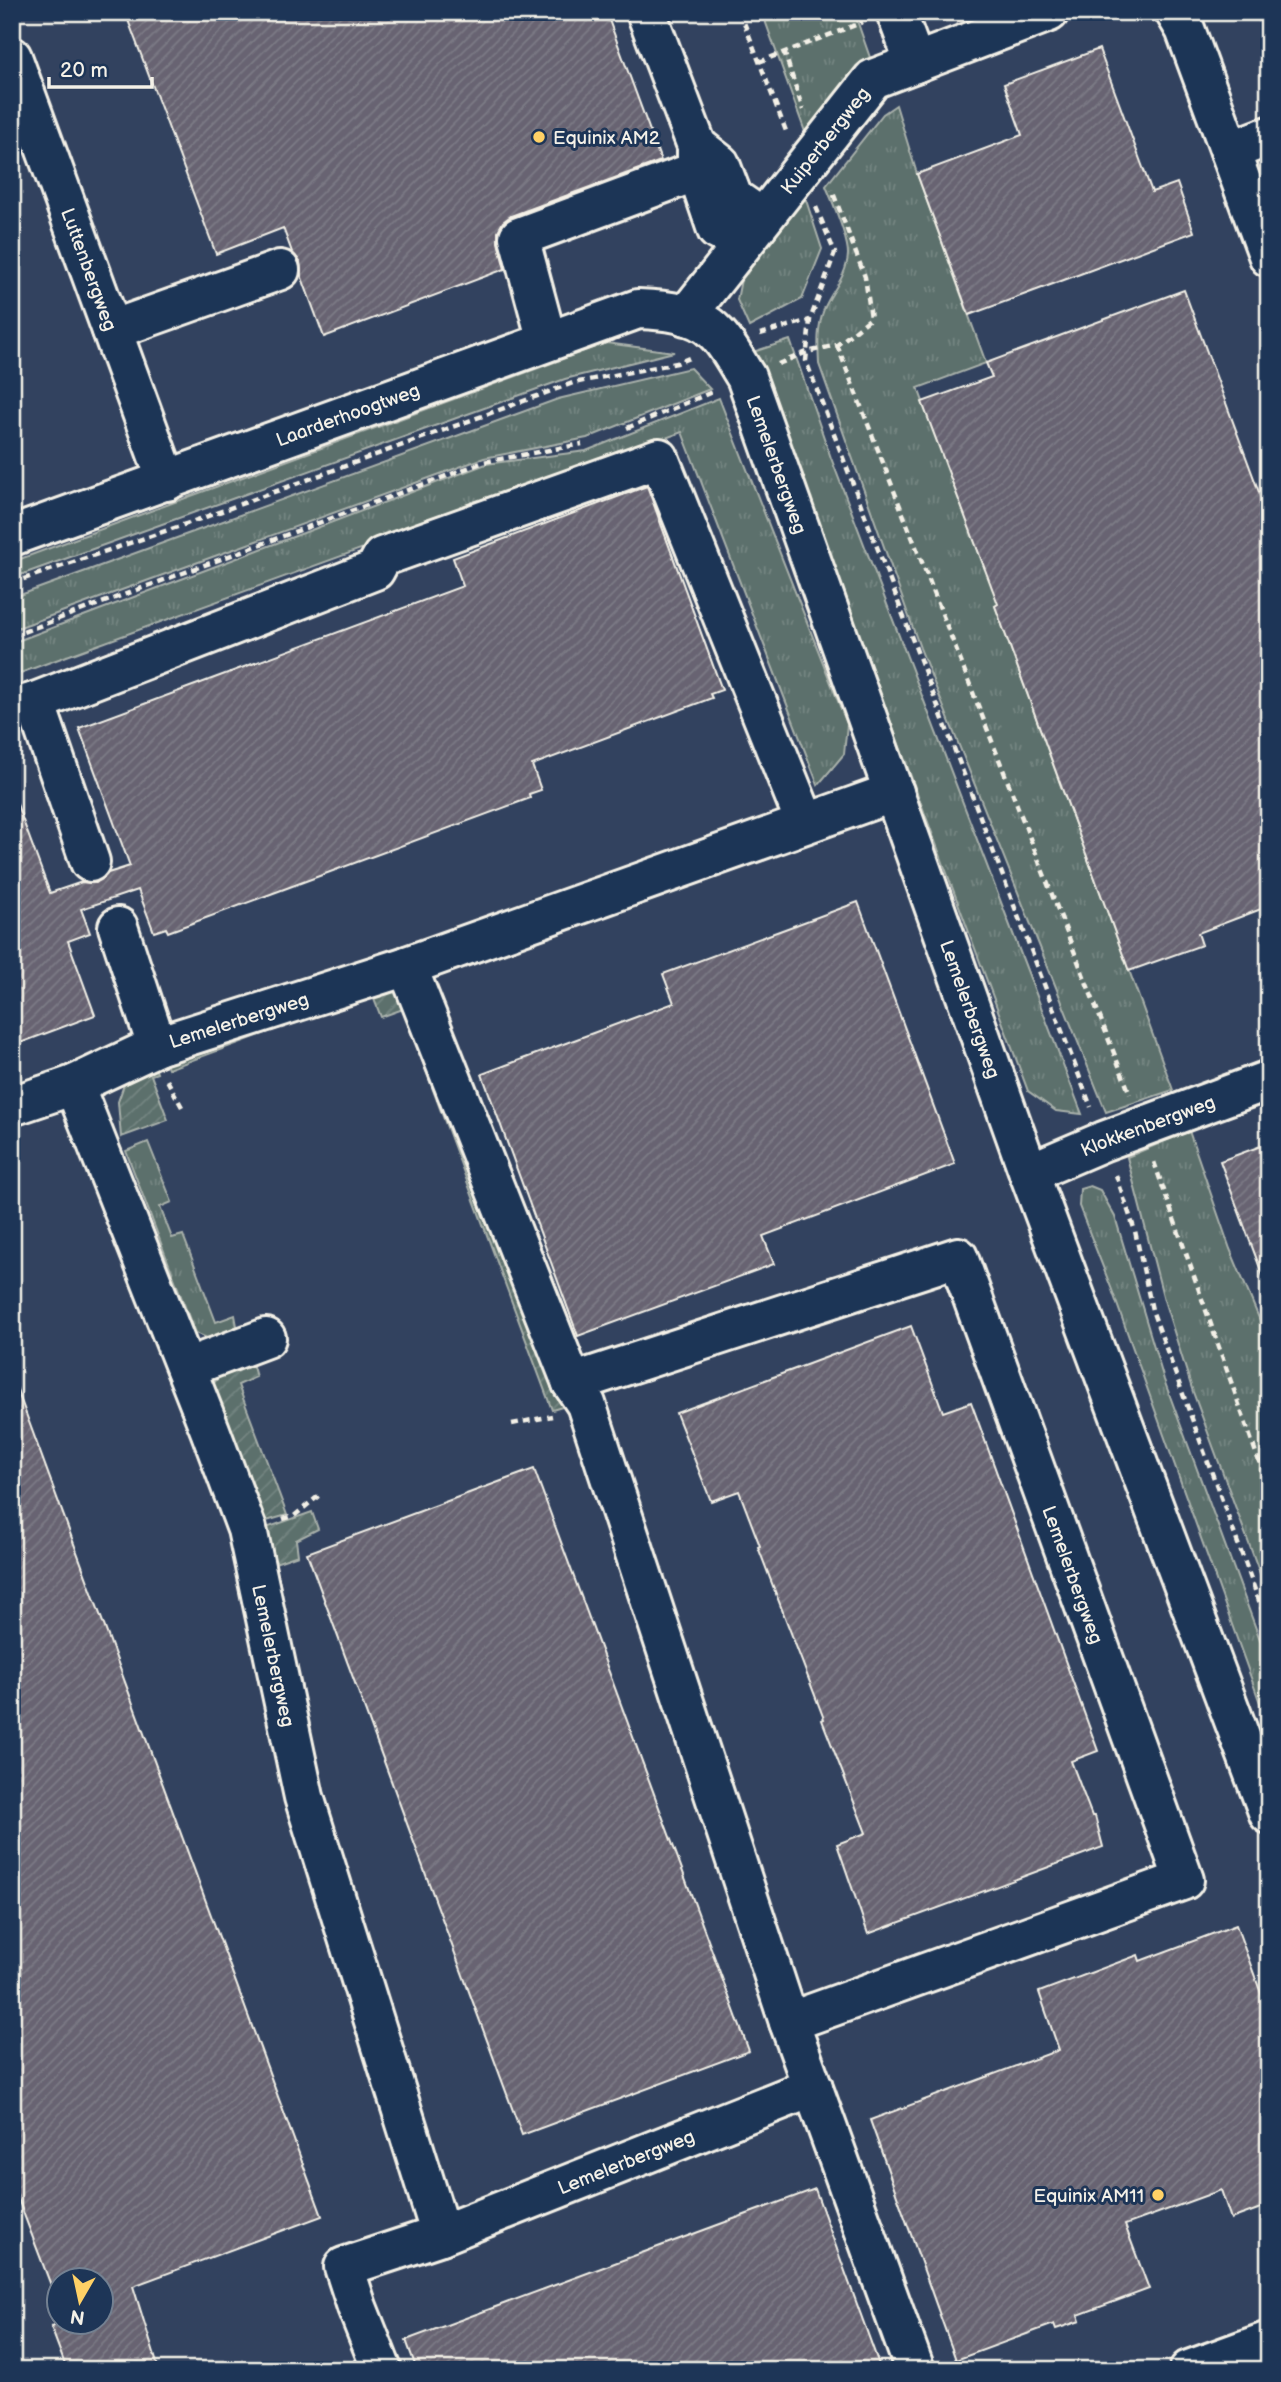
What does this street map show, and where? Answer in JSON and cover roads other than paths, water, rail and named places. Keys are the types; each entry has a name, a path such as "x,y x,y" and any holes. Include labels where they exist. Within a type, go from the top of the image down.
{"street":[{"path":"646,12 697,159 717,230 752,230"},
{"name":"Kuiperbergweg","path":"686,316 873,79 1049,12"},
{"path":"1175,12 1185,29 1269,257"},
{"path":"886,15 915,63"},
{"name":"Luttenbergweg","path":"12,57 167,481"},
{"path":"1230,151 1269,136"},
{"path":"547,341 519,237 697,159"},
{"path":"112,330 280,270"},
{"name":"Laarderhoogtweg","path":"12,536 638,309 686,316"},
{"name":"Lemelerbergweg","path":"686,316 700,320 715,332 746,377 1029,1173 1269,1814"},
{"path":"90,862 23,706 375,570 382,557 659,458 805,822"},
{"name":"Lemelerbergweg","path":"12,1106 74,1085 157,1046 407,966 894,792"},
{"path":"118,926 157,1046"},
{"path":"407,966 572,1383 586,1404 789,2022 915,2370"},
{"name":"Klokkenbergweg","path":"1029,1173 1104,1141 1269,1080"},
{"name":"Lemelerbergweg","path":"74,1085 247,1529 304,1797 440,2235"},
{"name":"Lemelerbergweg","path":"572,1383 958,1257 1184,1880 789,2022"},
{"path":"186,1368 266,1338"},
{"name":"Lemelerbergweg","path":"382,2370 344,2267 440,2235 813,2087"},
{"path":"1189,2370 1269,2341"}],"place":[{"name":"Equinix AM2","path":"539,137"},
{"name":"Equinix AM11","path":"1158,2195"}]}
